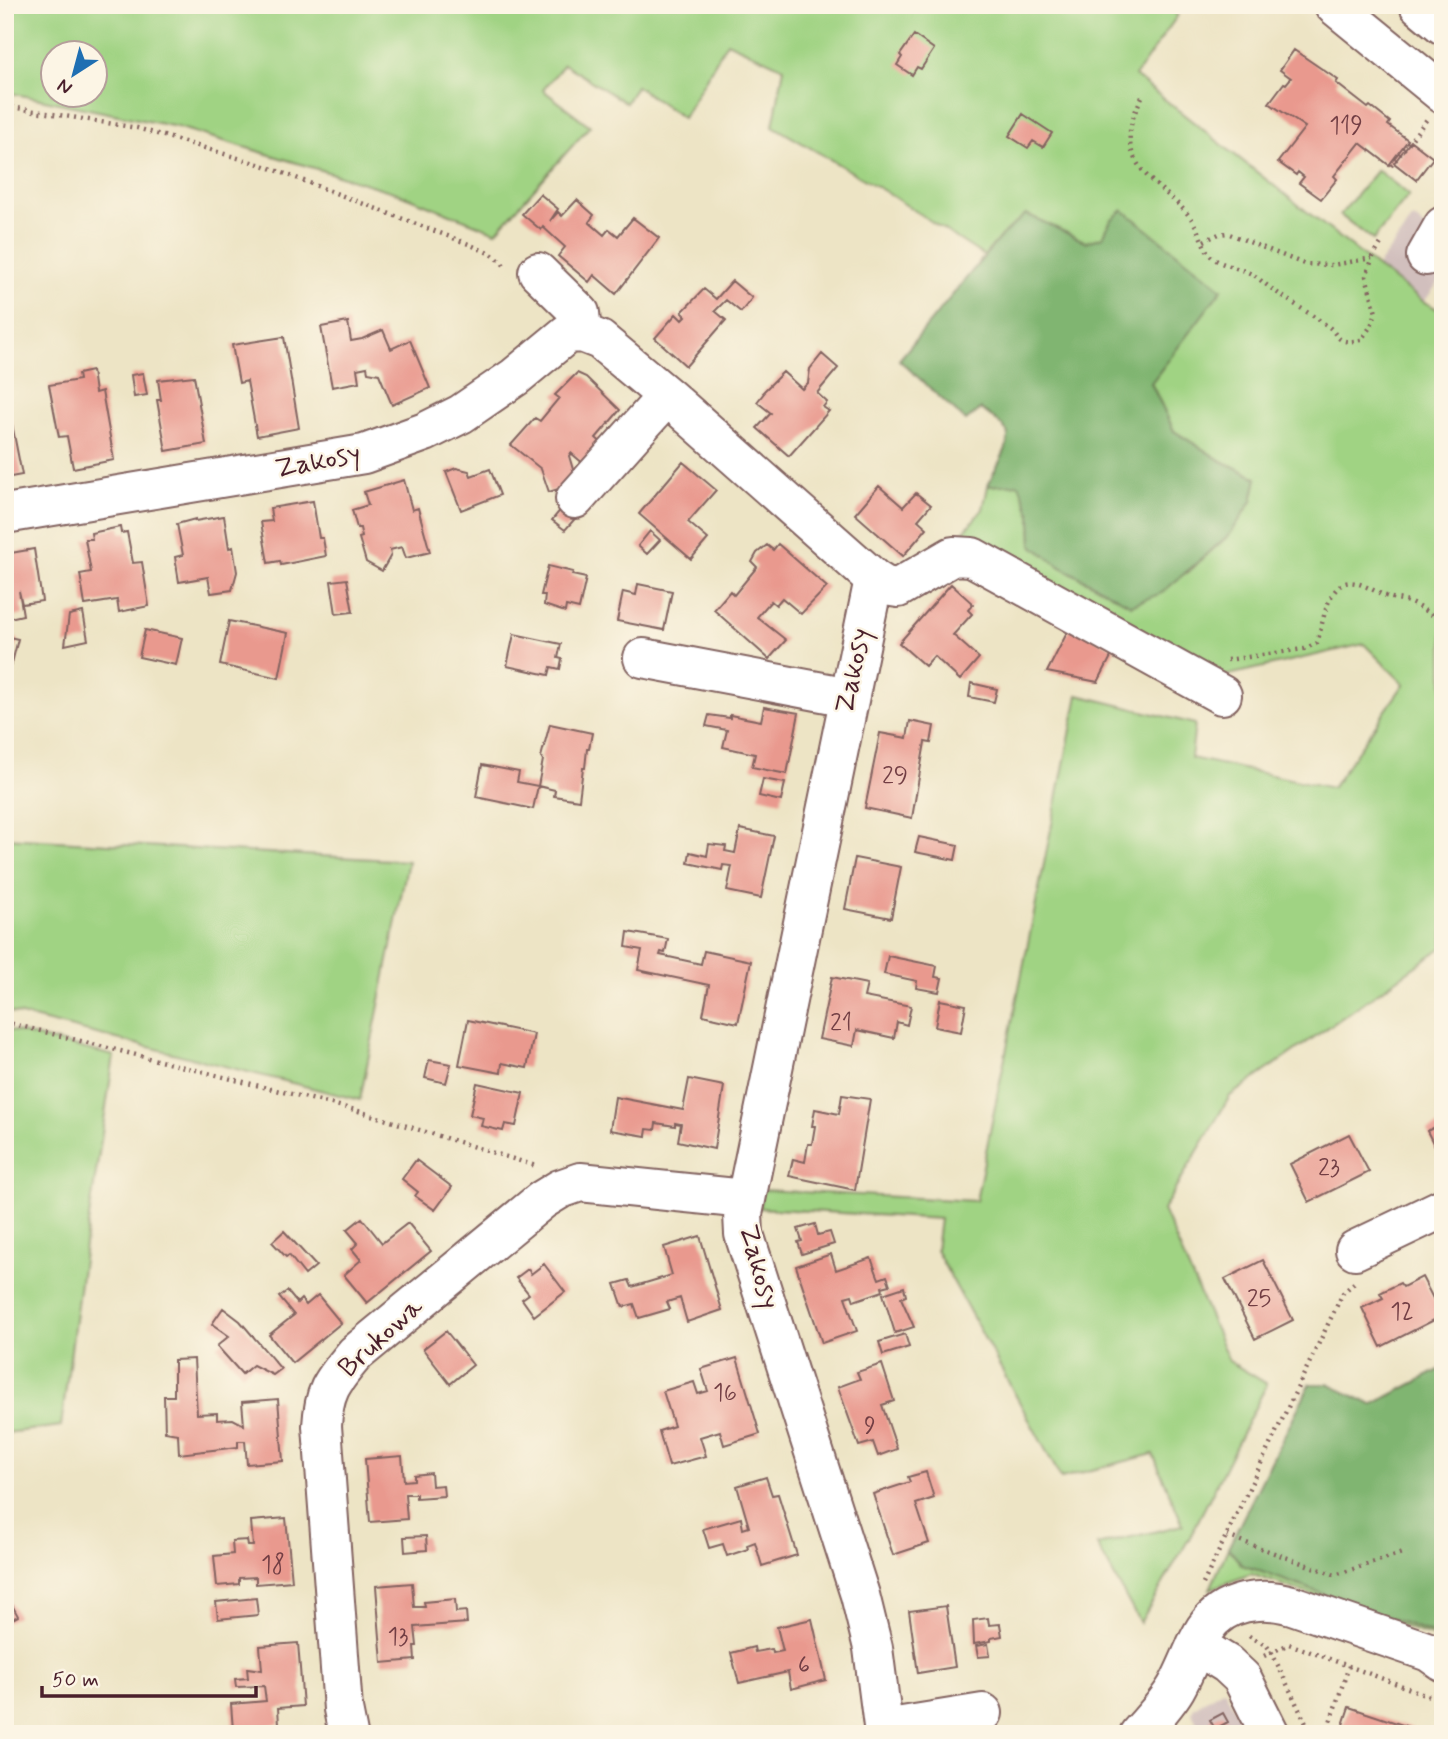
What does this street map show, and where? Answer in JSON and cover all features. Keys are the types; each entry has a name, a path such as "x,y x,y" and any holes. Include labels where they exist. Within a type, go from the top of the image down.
{"street":[{"path":"1334,5 1438,102"},
{"path":"1419,5 1443,25"},
{"path":"524,271 580,313 582,333 600,340 885,586 898,588 953,556 972,557 1221,678"},
{"name":"Zakosy","path":"5,514 364,454 425,432 461,414 515,377 568,334 582,333"},
{"path":"575,499 667,396"},
{"name":"Zakosy","path":"874,579 745,1199 744,1234 860,1595 873,1648 884,1731"},
{"path":"643,658 849,697"},
{"name":"Brukowa","path":"348,1734 343,1709 322,1426 324,1400 336,1378 355,1353 542,1200 560,1189 580,1182 745,1199"},
{"path":"1358,1263 1443,1208"},
{"path":"1139,1734 1176,1688 1206,1628 1227,1610 1255,1600 1275,1600 1429,1652 1443,1662"},
{"path":"1196,1645 1227,1664 1242,1678 1270,1734"},
{"path":"884,1731 983,1713"}],"path":[{"path":"1142,97 1133,115 1129,139 1135,159 1157,188 1188,214 1211,256 1219,262 1251,272 1279,295 1331,329 1340,339 1351,342 1361,340 1371,326 1376,313 1366,276 1372,258 1383,240"},
{"path":"1391,166 1438,102"},
{"path":"5,106 137,128 265,166 471,245 524,271"},
{"path":"1204,241 1227,233 1253,246 1304,264 1333,265 1372,258"},
{"path":"1221,678 1317,643 1327,606 1343,584 1368,587 1387,597 1407,601 1443,622"},
{"path":"5,1022 355,1110 537,1166"},
{"path":"1197,1595 1358,1263"},
{"path":"1227,1536 1335,1575 1402,1553"},
{"path":"1311,1734 1272,1653 1289,1644 1443,1701"},
{"path":"1326,1734 1349,1666"}],"shaded area":[{"path":"1413,218 1443,240 1443,276 1424,302 1377,267"},
{"path":"1224,1689 1244,1728 1233,1734 1201,1734 1192,1712 1194,1707"}],"green space":[{"path":"5,5 1164,5 1178,15 1135,76 1377,267 1424,302 1443,312 1443,947 1230,1096 1163,1210 1229,1361 1267,1384 1190,1537 1140,1623 1097,1545 1183,1525 1153,1454 1061,1478 936,1250 940,1219 759,1208 763,1190 976,1201 1078,695 1195,724 1191,758 1332,788 1404,684 1364,644 1207,680 955,542 983,509 988,486 1019,483 1031,515 1032,545 1061,567 1104,591 1187,573 1230,534 1252,501 1257,478 1220,460 1174,431 1151,383 1222,289 1111,220 1103,237 1086,242 1026,214 1001,236 984,256 886,192 773,126 784,68 727,42 683,118 636,86 626,103 564,64 543,90 590,126 496,232 397,193 177,127 84,108 108,108 108,38 38,38 38,99 5,92"},
{"path":"1377,170 1409,195 1373,240 1340,215"},
{"path":"1123,210 1222,289 1151,383 1174,431 1220,460 1257,478 1252,501 1230,534 1162,593 1131,605 1061,567 1032,545 1031,515 1019,484 988,486 1005,451 1008,438 1005,429 981,409 966,421 899,360 1001,236 1026,214 1086,242 1103,237 1111,220"},
{"path":"5,838 408,861 360,1100 5,1011"},
{"path":"5,1029 114,1056 61,1426 5,1433"},
{"path":"1443,1368 1443,1637 1242,1565 1228,1548 1310,1384 1328,1384 1372,1405"},
{"path":"1228,1548 1242,1565 1443,1637 1443,1640 1251,1574 1210,1589"}],"building":[{"path":"914,35 934,49 921,69 917,67 912,75 897,65 902,57 900,55"},
{"path":"1294,50 1338,80 1336,83 1368,108 1370,106 1390,122 1388,125 1408,140 1389,165 1360,143 1334,176 1337,179 1321,199 1299,183 1304,177 1298,172 1296,175 1278,162 1305,127 1269,103 1291,78 1280,70"},
{"path":"1023,114 1052,133 1043,147 1033,141 1028,148 1009,136"},
{"path":"1411,141 1433,158 1416,180 1394,163"},
{"path":"540,194 558,209 550,221 558,212 562,216 577,200 594,215 589,222 604,235 609,229 618,236 633,218 659,238 616,294 594,275 589,282 558,256 565,247 543,227 541,230 522,214"},
{"path":"732,281 752,298 741,312 726,300 715,311 726,320 686,366 655,338 676,314 682,320 686,316 682,312 704,289 716,299"},
{"path":"348,322 351,341 383,330 391,349 410,340 430,388 392,405 379,374 368,372 367,367 357,369 359,382 332,387 321,327"},
{"path":"284,337 299,428 257,436 247,381 239,383 232,345"},
{"path":"822,354 838,368 817,393 827,402 823,407 829,411 789,456 757,428 771,413 757,402 783,372 802,389 808,383 810,369"},
{"path":"92,371 95,393 102,391 114,460 73,468 67,436 59,437 49,385 79,380 78,374"},
{"path":"143,373 147,395 134,397 131,375"},
{"path":"577,373 586,377 620,410 596,438 607,448 585,465 571,453 569,456 577,483 549,492 541,469 511,445 535,418 540,421 559,398 555,395"},
{"path":"194,376 206,444 166,451 157,400 161,400 158,380"},
{"path":"5,412 9,412 22,475 5,478"},
{"path":"683,462 716,490 688,522 708,539 691,559 639,514"},
{"path":"456,468 469,471 471,476 490,469 500,495 461,510 446,472"},
{"path":"404,480 412,510 418,508 430,552 406,558 402,547 390,550 391,555 382,571 366,562 359,538 362,537 360,528 357,528 352,510 368,505 364,492"},
{"path":"879,486 903,507 916,493 931,505 918,520 927,528 903,556 855,514"},
{"path":"313,501 319,538 323,538 326,556 281,565 280,561 268,563 261,522 272,521 270,508"},
{"path":"567,502 580,513 565,530 552,520"},
{"path":"224,516 229,548 233,547 237,572 232,590 211,593 208,577 179,582 175,557 183,555 177,524"},
{"path":"120,527 121,533 127,532 133,563 142,562 149,606 119,612 117,600 85,605 80,574 91,572 85,539 92,539 91,533"},
{"path":"650,531 660,540 647,554 638,546"},
{"path":"778,544 827,587 801,614 782,598 776,605 771,601 757,617 786,640 769,659 714,610 730,591 734,595 757,567 752,562 757,553 767,545 773,550"},
{"path":"34,549 42,601 22,604 19,591 23,615 5,619 5,554"},
{"path":"548,566 586,578 579,609 566,606 565,612 544,605 545,595 541,595"},
{"path":"347,579 353,612 336,614 331,581"},
{"path":"638,584 672,591 664,630 617,621 623,592 636,595"},
{"path":"951,584 973,604 968,610 972,614 953,635 979,658 960,680 934,656 925,666 899,643"},
{"path":"83,612 88,640 65,645 69,615"},
{"path":"229,621 288,633 279,678 220,665"},
{"path":"1071,625 1115,649 1098,682 1047,672"},
{"path":"145,630 182,638 176,665 139,657"},
{"path":"514,634 561,644 558,658 562,659 560,669 551,667 549,675 507,666"},
{"path":"5,636 18,639 11,667 5,666"},
{"path":"971,683 997,689 994,702 969,697"},
{"path":"764,707 799,713 787,774 752,767 755,754 723,747 727,730 706,726 709,715 730,718 730,715 761,721"},
{"path":"910,721 934,726 931,743 925,742 912,818 865,808 880,733 907,738"},
{"path":"550,724 592,733 583,768 579,800 554,796 555,790 538,786 543,760 541,757"},
{"path":"482,765 519,772 517,782 538,786 533,809 476,797"},
{"path":"763,779 785,783 781,801 759,796"},
{"path":"740,829 774,836 761,898 727,891 732,866 723,865 722,870 688,863 690,852 707,856 709,844 726,846 725,851 735,853"},
{"path":"919,837 958,845 955,860 915,852"},
{"path":"855,858 901,867 891,918 845,909"},
{"path":"628,932 668,939 665,953 661,952 660,955 701,964 704,951 751,961 738,1023 703,1015 709,985 638,970 642,950 626,947"},
{"path":"888,956 937,966 935,977 942,978 939,992 916,988 917,981 884,974"},
{"path":"832,977 867,984 864,997 911,1006 907,1025 897,1022 894,1038 857,1030 854,1046 819,1039"},
{"path":"940,1000 966,1005 961,1032 935,1027"},
{"path":"468,1020 534,1034 527,1068 502,1063 501,1073 459,1065"},
{"path":"429,1060 451,1064 446,1083 425,1078"},
{"path":"689,1079 724,1086 714,1149 678,1141 681,1124 675,1123 675,1126 656,1123 655,1130 647,1129 646,1136 610,1130 615,1097 683,1110"},
{"path":"477,1083 523,1093 516,1126 505,1124 503,1131 481,1126 483,1118 470,1115"},
{"path":"842,1095 870,1099 855,1190 789,1176 793,1159 805,1162 808,1144 812,1144 815,1109 839,1114"},
{"path":"1443,1123 1443,1163 1427,1131"},
{"path":"1349,1134 1369,1172 1309,1202 1290,1164"},
{"path":"416,1160 452,1187 435,1210 415,1196 418,1192 402,1179"},
{"path":"362,1218 382,1243 408,1223 431,1251 367,1303 344,1275 361,1260 352,1249 358,1243 347,1230"},
{"path":"815,1224 818,1235 830,1232 834,1244 802,1254 798,1229"},
{"path":"284,1231 316,1266 305,1275 289,1255 286,1257 272,1242"},
{"path":"700,1236 722,1310 687,1322 680,1298 667,1302 670,1309 639,1318 634,1304 623,1307 615,1284 629,1280 632,1287 672,1275 664,1247"},
{"path":"831,1254 836,1270 871,1258 879,1279 887,1276 890,1285 882,1287 883,1291 854,1301 852,1295 845,1297 857,1331 822,1343 796,1266"},
{"path":"1263,1260 1293,1320 1255,1339 1225,1279"},
{"path":"544,1264 565,1292 534,1316 522,1299 529,1294 516,1278 528,1269 531,1274"},
{"path":"1422,1277 1442,1316 1381,1347 1362,1308 1383,1298 1380,1293 1400,1283 1403,1287"},
{"path":"904,1287 906,1296 901,1298 914,1327 895,1333 883,1294"},
{"path":"287,1291 297,1303 301,1299 306,1305 318,1295 341,1323 292,1363 269,1335 294,1315 279,1297"},
{"path":"223,1308 240,1321 281,1369 273,1375 253,1365 242,1374 217,1346 229,1336 212,1324"},
{"path":"446,1331 473,1365 450,1384 423,1349"},
{"path":"905,1334 909,1347 883,1355 879,1342"},
{"path":"737,1358 760,1434 724,1445 720,1431 700,1437 706,1456 669,1466 659,1431 674,1426 663,1391 694,1382 698,1394 708,1391 701,1369"},
{"path":"194,1359 197,1414 217,1413 217,1420 233,1419 244,1425 242,1402 278,1399 283,1461 247,1464 245,1441 238,1441 238,1447 179,1454 178,1434 165,1432 164,1396 174,1396 174,1360"},
{"path":"882,1364 894,1401 882,1405 897,1449 878,1456 873,1442 859,1446 838,1387 860,1379 857,1372"},
{"path":"402,1456 404,1481 414,1480 414,1475 431,1473 432,1486 443,1485 444,1496 416,1498 416,1494 405,1494 407,1519 370,1522 365,1459"},
{"path":"926,1472 934,1498 916,1504 929,1543 893,1555 873,1494 910,1482 908,1477"},
{"path":"766,1477 772,1495 778,1494 797,1555 762,1566 755,1542 747,1545 748,1549 727,1556 723,1544 709,1548 703,1529 741,1518 743,1529 749,1527 737,1486"},
{"path":"286,1518 292,1581 256,1584 256,1577 239,1578 239,1584 217,1586 214,1556 233,1554 232,1541 247,1540 248,1546 253,1546 251,1521"},
{"path":"426,1536 427,1550 405,1552 404,1537"},
{"path":"412,1583 414,1607 425,1607 424,1602 455,1599 456,1612 466,1611 467,1623 415,1627 415,1660 382,1663 376,1586"},
{"path":"5,1592 18,1616 5,1623"},
{"path":"256,1598 258,1615 218,1619 216,1602"},
{"path":"946,1606 955,1667 918,1673 909,1611"},
{"path":"988,1618 989,1625 1000,1624 1002,1636 974,1644 973,1620"},
{"path":"812,1619 826,1680 791,1689 788,1672 739,1683 731,1653 754,1647 755,1652 772,1649 773,1653 783,1651 777,1627"},
{"path":"298,1643 303,1706 278,1708 279,1724 269,1725 266,1730 233,1730 231,1704 266,1701 264,1686 236,1687 235,1679 248,1678 247,1668 262,1670 260,1646"},
{"path":"988,1644 990,1656 978,1657 976,1646"},
{"path":"1349,1707 1415,1729 1413,1734 1340,1734"},
{"path":"1223,1713 1228,1722 1215,1729 1210,1720"}]}
